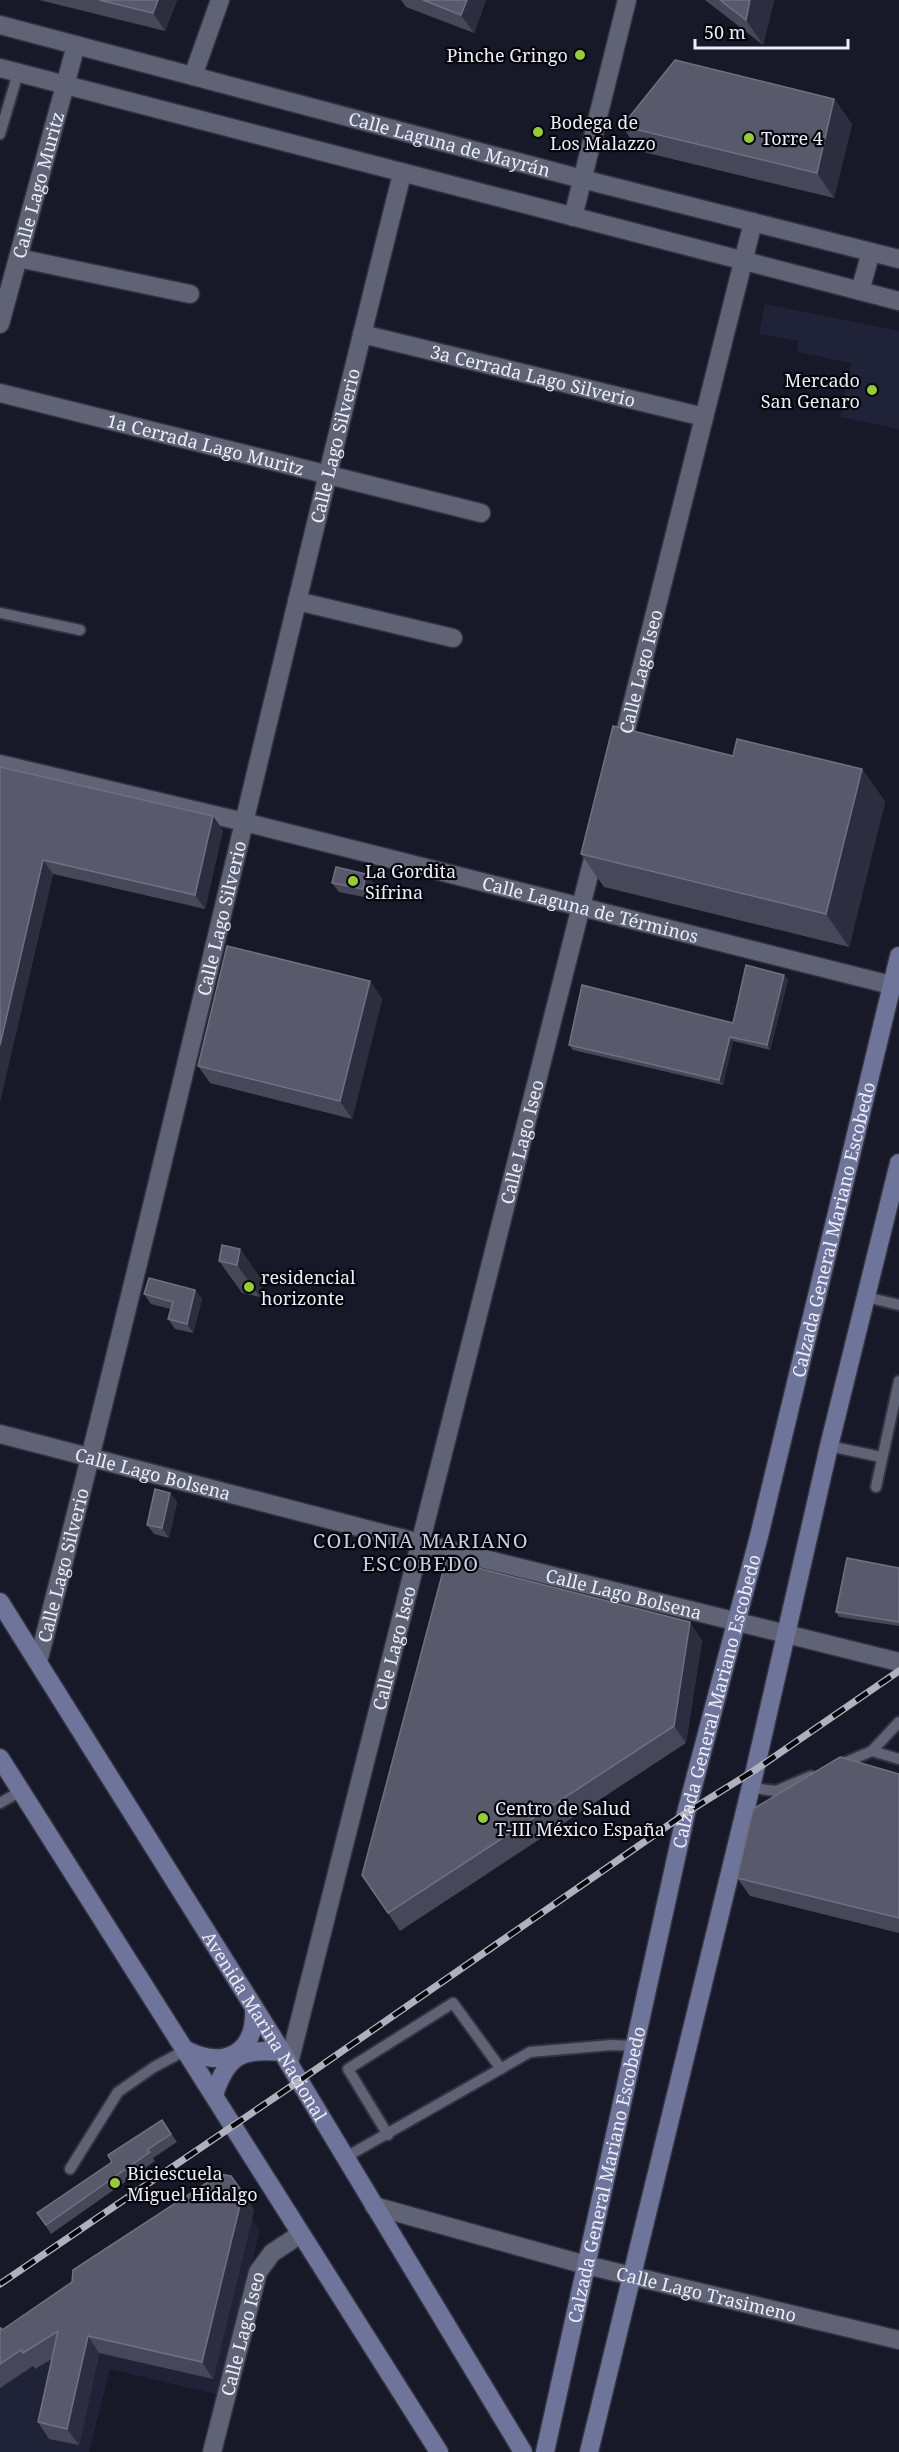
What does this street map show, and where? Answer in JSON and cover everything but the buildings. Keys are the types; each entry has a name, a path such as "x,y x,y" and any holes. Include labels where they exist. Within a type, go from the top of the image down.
{"main road":[{"name":"Calzada General Mariano Escobedo","path":"545,2452 686,1813 895,986 899,956"},
{"path":"589,2452 787,1635 829,1446 899,1163"},
{"name":"Avenida Marina Nacional","path":"0,1602 286,2058 523,2452"},
{"path":"0,1758 186,2050 299,2235 439,2452"},
{"path":"186,2050 211,2058 225,2058 236,2054 245,2046 252,2034 254,2009"},
{"path":"214,2095 223,2072 237,2056 257,2050 286,2058"}],"street":[{"path":"193,76 220,0"},
{"path":"573,217 627,0"},
{"name":"Calle Laguna de Mayrán","path":"0,25 582,179 899,259"},
{"name":"Calle Lago Muritz","path":"0,324 76,45"},
{"path":"9,71 899,301"},
{"name":"Calle Lago Silverio","path":"38,1662 92,1457 326,474 402,174"},
{"name":"Calle Lago Iseo","path":"615,770 753,222"},
{"path":"860,291 871,252"},
{"path":"18,258 190,294"},
{"name":"3a Cerrada Lago Silverio","path":"362,334 704,417"},
{"name":"1a Cerrada Lago Muritz","path":"0,393 481,513"},
{"path":"297,601 453,638"},
{"name":"Calle Laguna de Términos","path":"0,764 244,822 895,986"},
{"name":"Calle Lago Iseo","path":"286,2058 420,1544 601,827"},
{"name":"Calle Lago Bolsena","path":"0,1434 420,1544 896,1663"},
{"name":"Calle Lago Trasimeno","path":"374,2206 586,2265 899,2340"},
{"name":"Calle Lago Iseo","path":"212,2452 258,2272 272,2253 299,2235"}],"lane":[{"path":"0,134 9,71"},
{"path":"0,614 80,630"},
{"path":"866,1297 899,1305"},
{"path":"876,1487 899,1381"},
{"path":"829,1446 881,1457"},
{"path":"750,1788 776,1791 872,1751 899,1722"},
{"path":"872,1751 899,1759"},
{"path":"0,1803 21,1791"},
{"path":"388,2135 348,2069 453,2003 501,2069"},
{"path":"346,2157 530,2052 612,2045 634,2046"},
{"path":"70,2169 118,2092 154,2067 186,2050"}],"shaded area":[{"name":"Mercado San Genaro","path":"765,304 899,331 899,429 840,417 851,363 797,352 798,341 759,334"},
{"path":"236,2196 260,2230 219,2395 110,2369 89,2452 0,2452 0,2350"}],"railway":[{"path":"0,2284 299,2081 686,1813 755,1770 899,1671"}],"place":[{"name":"Pinche Gringo","path":"580,55"},
{"name":"Bodega de Los Malazzo","path":"538,132"},
{"name":"Torre 4","path":"749,138"},
{"name":"Mercado San Genaro","path":"872,390"},
{"name":"La Gordita Sifrina","path":"353,881"},
{"name":"residencial horizonte","path":"249,1287"},
{"name":"Centro de Salud T-III México España","path":"483,1818"},
{"name":"Biciescuela Miguel Hidalgo","path":"115,2183"}],"district":[{"name":"COLONIA MARIANO ESCOBEDO","path":"421,1552"}]}
